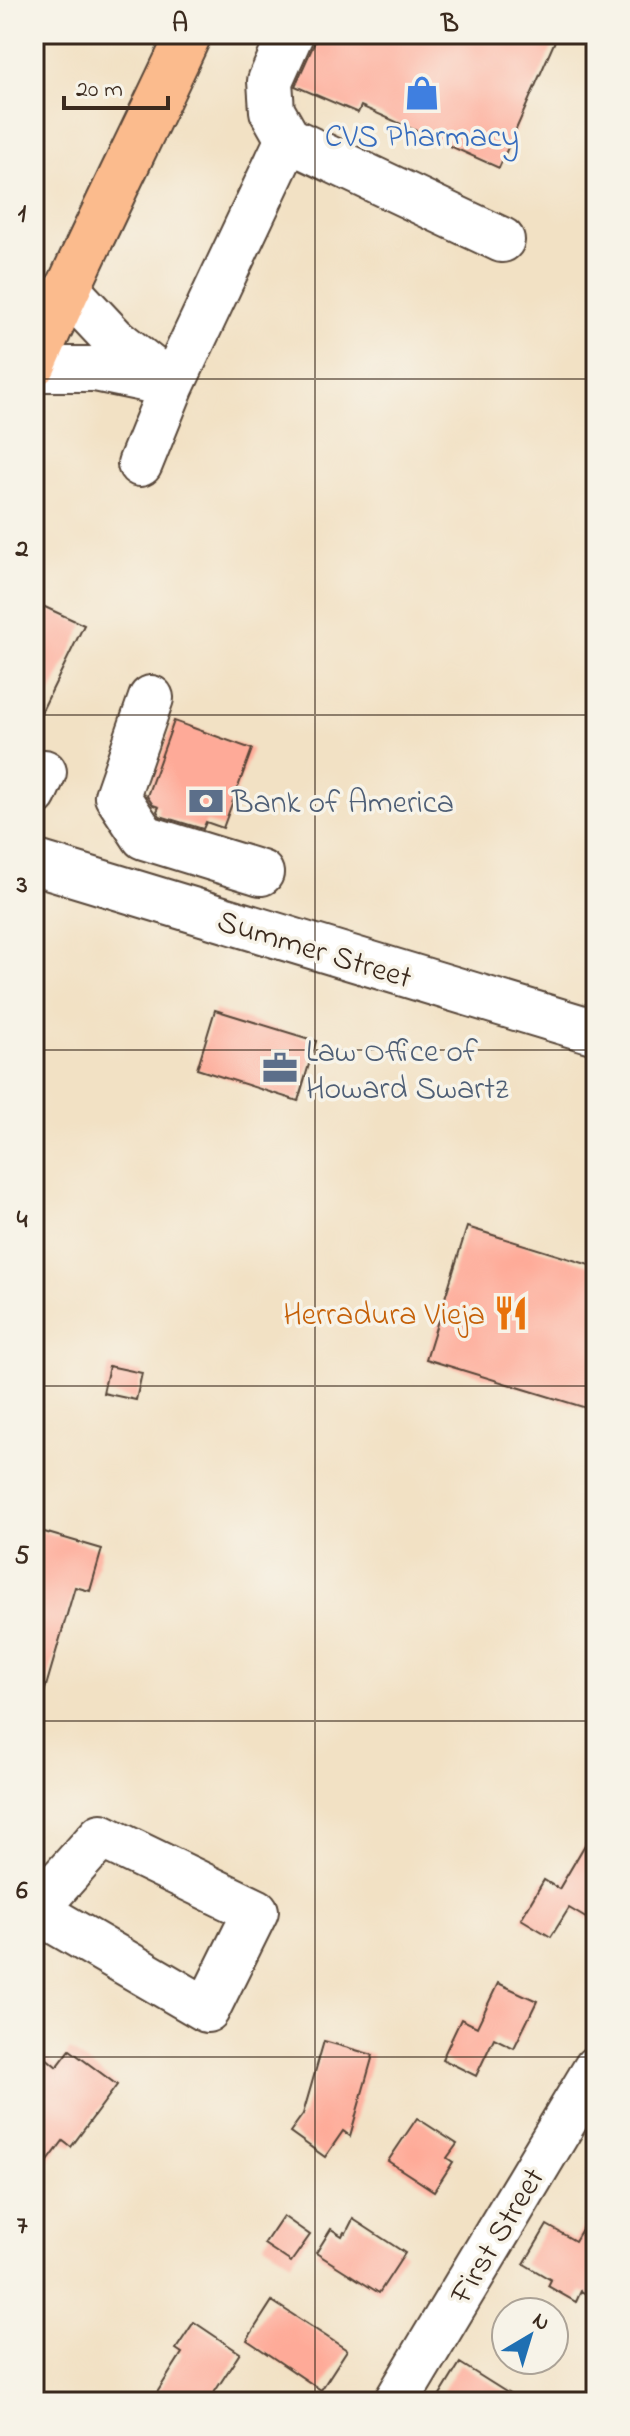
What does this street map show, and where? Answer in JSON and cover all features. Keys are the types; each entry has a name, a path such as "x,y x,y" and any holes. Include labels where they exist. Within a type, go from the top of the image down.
{"main road":[{"path":"34,367 67,289 189,34"}],"street":[{"path":"291,34 270,81 272,111 288,139 502,240"},
{"path":"140,464 172,385 288,139"},
{"path":"67,289 114,339 172,385"},
{"path":"34,367 95,369 172,385"},
{"path":"151,698 117,796 144,837 261,873"},
{"name":"Summer Street","path":"34,862 596,1032"},
{"path":"101,1836 256,1911 207,2010 35,1909 101,1836"},
{"name":"First Street","path":"396,2402 596,2068"}],"building":[{"name":"CVS Pharmacy","path":"316,34 558,34 499,168 361,106 358,113 295,86"},
{"path":"34,602 84,625 34,727"},
{"path":"174,721 252,749 223,828 206,822 203,829 160,816 157,811 159,807 153,805 147,796"},
{"path":"215,1010 316,1041 298,1101 197,1069"},
{"path":"467,1227 596,1267 596,1411 426,1359"},
{"path":"109,1366 142,1373 136,1400 103,1393"},
{"path":"34,1529 102,1549 90,1591 75,1587 42,1700 34,1699"},
{"path":"596,1826 596,1924 569,1908 551,1937 521,1919 544,1880 559,1889"},
{"path":"498,1983 537,2001 514,2048 494,2038 476,2076 442,2059 461,2019 477,2027"},
{"path":"324,2041 373,2055 350,2136 343,2131 325,2157 290,2132 303,2114"},
{"path":"70,2050 117,2085 71,2147 63,2141 34,2180 34,2074 46,2058 57,2067"},
{"path":"417,2118 457,2144 447,2158 453,2162 434,2191 388,2161"},
{"path":"596,2205 596,2300 581,2291 576,2302 548,2286 551,2280 524,2264 547,2225 575,2241"},
{"path":"283,2216 310,2235 291,2262 264,2244"},
{"path":"353,2219 405,2253 379,2293 316,2253 331,2229 342,2236"},
{"path":"272,2301 347,2350 321,2390 247,2340"},
{"path":"194,2322 240,2353 208,2402 151,2402 182,2353 176,2349"},
{"path":"460,2363 522,2402 436,2402"}],"place":[{"name":"CVS Pharmacy","path":"422,93"},
{"name":"Bank of America","path":"206,801"},
{"name":"Law Office of Howard Swartz","path":"280,1068"},
{"name":"Herradura Vieja","path":"511,1313"}]}
